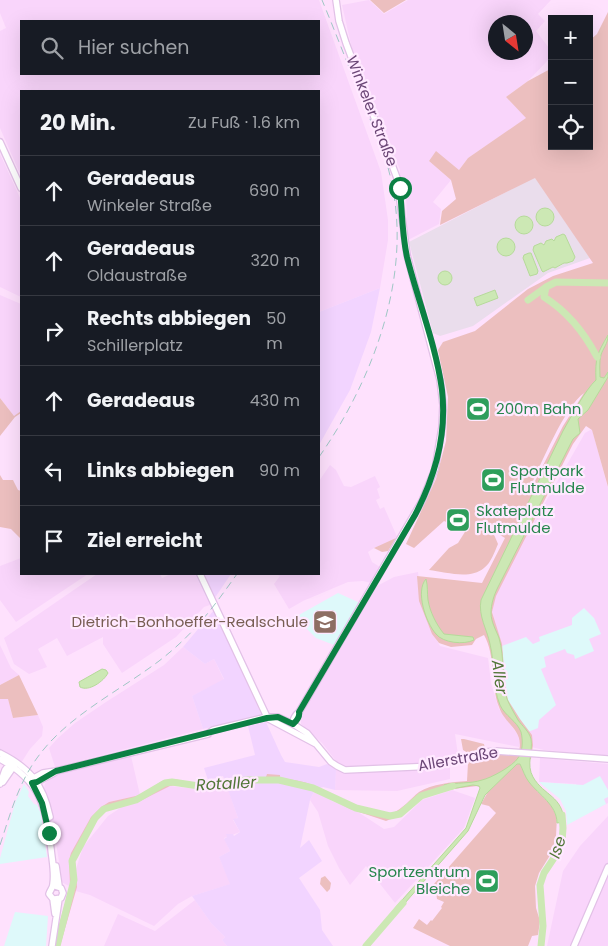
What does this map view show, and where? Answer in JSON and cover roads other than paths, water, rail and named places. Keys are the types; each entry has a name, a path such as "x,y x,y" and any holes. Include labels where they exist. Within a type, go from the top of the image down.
{"street":[{"name":"Winkeler Straße","path":"292,727 293,721 422,501 435,469 441,438 443,413 439,371 407,255 397,178 346,43 339,21 336,0"},
{"path":"0,142 20,186"},
{"path":"200,575 267,718"},
{"path":"34,781 43,773 222,732 225,729 267,718 278,717 292,727"},
{"name":"Allerstraße","path":"292,727 310,735 334,765 351,770 435,766 486,752 520,752 608,759"},
{"path":"0,754 12,763"},
{"path":"0,759 26,769 48,809 57,875 56,886 49,892 56,899"},
{"path":"0,785 12,763"},
{"path":"34,781 47,824 56,886 63,893 56,899 52,946"},
{"path":"574,946 608,867"}],"water":[{"path":"545,208 551,211 554,217 551,223 545,226 539,223 536,217 539,211"},
{"path":"524,216 530,219 533,225 530,231 524,234 518,231 515,225 518,219"},
{"path":"563,234 575,257 573,261 543,272 533,250 534,246 541,243 544,245 546,241 552,239 554,241 556,237"},
{"path":"506,238 512,241 515,247 512,253 506,256 500,253 497,247 500,241"},
{"path":"531,253 538,271 537,274 530,276 523,258 524,255"},
{"path":"445,271 450,273 452,278 450,283 445,285 440,283 438,278 440,273"},
{"path":"495,290 498,298 477,306 474,298"},
{"path":"608,335 600,360 600,377 604,378 608,372 608,377 588,410 578,419 580,433 573,439 498,587 491,610 492,620 501,646 507,699 531,739 531,772 537,783 557,801 563,813 564,822 557,823 551,806 529,782 520,764 517,764 485,795 468,831 398,911 395,908 466,828 480,788 473,785 446,790 444,785 468,783 491,777 512,765 521,753 521,732 502,709 497,698 492,652 483,622 480,606 481,600 563,431 583,397 596,380 598,356"},
{"path":"426,579 430,609 444,634 473,637 474,640 470,642 454,642 439,637 432,629 423,607 422,599 423,584"},
{"path":"102,669 108,673 100,682 88,688 80,687 79,682"}],"waterway":[{"path":"528,300 556,282 608,283"},
{"path":"546,287 544,297 561,309 575,323 597,357"},
{"name":"Rotaller","path":"57,946 74,880 72,861 95,818 104,809 136,800 165,783 172,782 199,786 247,780 279,780 313,788 356,808 390,816 400,814 421,796 453,786"},
{"name":"Ise","path":"541,946 543,926 540,885 544,873 558,852 562,842 562,815"},
{"name":"Aller","path":"366,946 403,903"}],"railway":[{"path":"320,455 356,395 371,361 384,325 397,253 396,216 391,180 386,162 377,135 322,0"},
{"path":"0,845 15,800 25,778 30,768 49,743 78,717 171,651 202,620 236,575"}],"place":[{"name":"200m Bahn","path":"478,409"},
{"name":"Sportpark Flutmulde","path":"493,480"},
{"name":"Skateplatz Flutmulde","path":"458,520"},
{"name":"Dietrich-Bonhoeffer-Realschule","path":"325,622"},
{"name":"Sportzentrum Bleiche","path":"487,881"}]}
